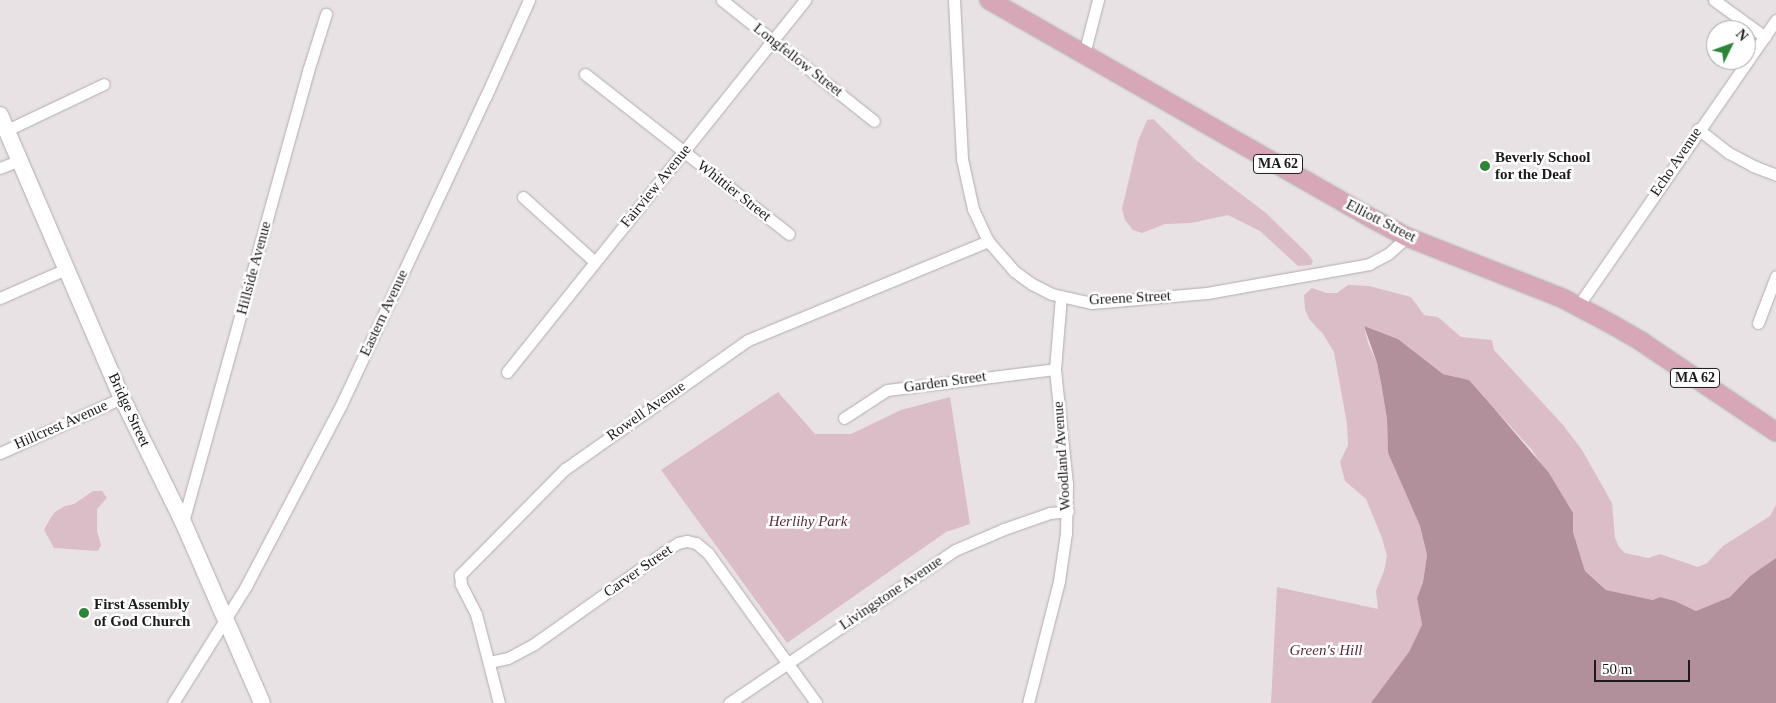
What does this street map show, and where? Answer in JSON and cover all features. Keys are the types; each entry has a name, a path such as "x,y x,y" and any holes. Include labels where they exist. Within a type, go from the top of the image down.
{"main road":[{"name":"Elliott Street","path":"995,1 1084,54 1407,237 1537,287 1578,306 1642,342 1776,432"},
{"name":"Bridge Street","path":"3,122 68,268 122,398 183,522 262,703"}],"street":[{"name":"Eastern Avenue","path":"173,703 246,586 341,405 482,105 529,0"},
{"name":"Longfellow Street","path":"722,0 874,121"},
{"name":"Fairview Avenue","path":"508,372 805,0"},
{"name":"Greene Street","path":"954,0 962,159 973,209 988,241 1014,271 1032,284 1052,294 1092,302 1152,299 1247,286 1369,264 1388,254 1407,237"},
{"path":"1084,54 1098,0"},
{"path":"1714,0 1764,37"},
{"name":"Hillside Avenue","path":"183,522 308,71 326,14"},
{"name":"Echo Avenue","path":"1578,306 1698,129 1776,20"},
{"name":"Whittier Street","path":"585,74 789,234"},
{"path":"3,122 104,84"},
{"path":"1698,129 1729,153 1752,166 1776,175"},
{"path":"0,168 20,160"},
{"path":"523,197 595,262"},
{"name":"Rowell Avenue","path":"498,703 476,614 461,584 460,575 565,469 748,340 988,241"},
{"path":"0,298 68,268"},
{"path":"1758,323 1776,276"},
{"name":"Woodland Avenue","path":"1028,703 1059,581 1068,512 1067,484 1055,369 1062,296"},
{"name":"Garden Street","path":"844,418 887,390 1055,369"},
{"name":"Hillcrest Avenue","path":"0,453 122,398"},
{"name":"Livingstone Avenue","path":"729,703 955,550 1004,529 1050,513 1068,512"},
{"name":"Carver Street","path":"489,662 508,658 534,644 678,543 696,542 708,553 816,703"}],"green space":[{"path":"1153,119 1196,160 1266,213 1308,254 1313,261 1311,265 1298,266 1260,231 1228,215 1191,223 1165,224 1142,233 1133,230 1125,220 1122,209 1138,141 1147,120"},
{"name":"Green's Hill","path":"1348,285 1369,286 1411,297 1424,315 1438,317 1461,337 1492,340 1494,350 1563,425 1582,450 1612,503 1615,538 1619,547 1625,553 1648,558 1660,554 1698,567 1707,563 1723,546 1770,516 1776,505 1776,558 1750,576 1730,597 1696,611 1675,601 1660,597 1653,600 1606,590 1585,571 1573,532 1572,513 1532,450 1469,380 1443,374 1398,339 1364,326 1368,343 1377,363 1381,383 1387,419 1388,453 1420,526 1427,555 1423,582 1417,598 1436,703 1271,703 1277,587 1378,609 1376,591 1384,571 1387,556 1382,538 1366,499 1345,481 1340,462 1348,445 1347,424 1334,352 1323,334 1309,319 1305,309 1304,295 1312,288 1326,293 1337,293"},
{"name":"Herlihy Park","path":"778,392 815,434 851,434 901,410 950,397 970,524 946,532 787,643 661,470"},
{"path":"93,491 102,491 107,498 97,509 97,531 101,545 98,551 54,548 44,530 50,519 55,512 65,506 74,504"}],"shaded area":[{"path":"1364,326 1398,339 1443,374 1469,380 1549,473 1573,513 1573,532 1585,571 1606,590 1653,600 1660,597 1675,601 1696,611 1730,597 1750,576 1776,558 1776,703 1371,703 1409,652 1422,625 1417,598 1423,582 1427,555 1420,526 1388,453 1387,419 1381,383 1377,363"}],"place":[{"name":"Beverly School for the Deaf","path":"1485,166"},
{"name":"First Assembly of God Church","path":"84,613"}]}
